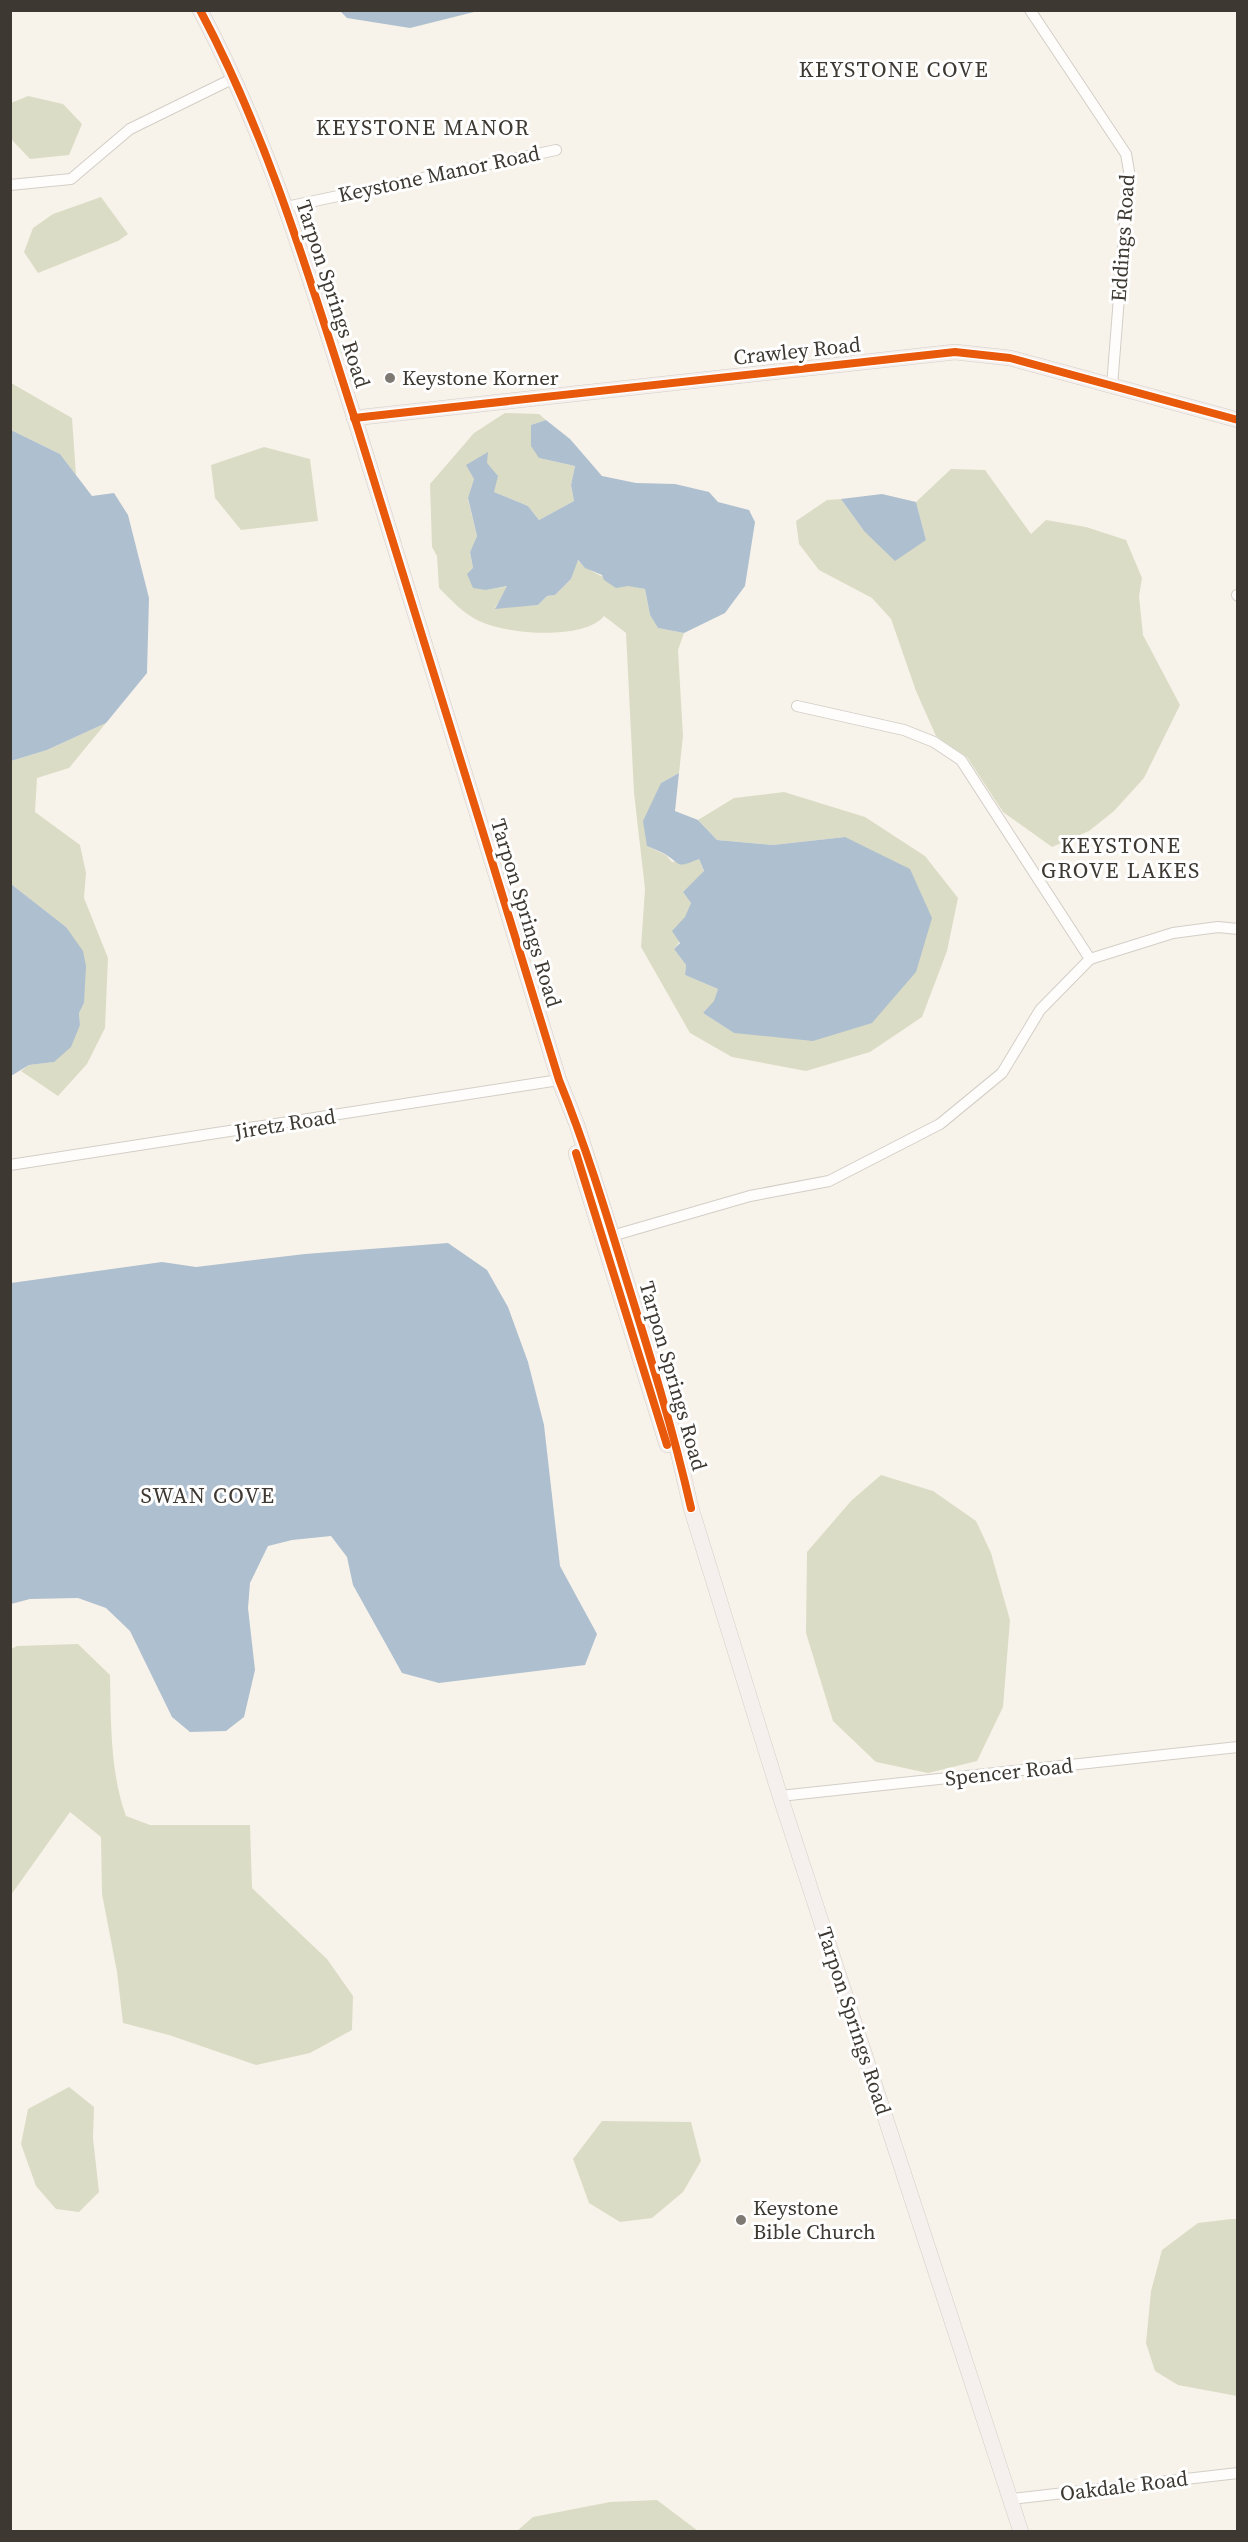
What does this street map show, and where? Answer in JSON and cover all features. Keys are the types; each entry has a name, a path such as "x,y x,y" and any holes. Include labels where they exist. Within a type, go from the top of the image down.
{"main road":[{"name":"Tarpon Springs Road","path":"200,10 234,78 286,207 354,418 559,1080 577,1125 607,1237 675,1439 691,1508 780,1796 1022,2532"},
{"name":"Crawley Road","path":"354,418 955,352 1010,358 1238,420"}],"street":[{"name":"Eddings Road","path":"1030,10 1126,154 1129,171 1112,386"},
{"path":"10,185 71,179 130,129 234,78"},
{"name":"Keystone Manor Road","path":"286,207 556,150"},
{"path":"797,706 904,730 934,742 961,760 1090,959"},
{"path":"607,1237 750,1196 829,1181 940,1124 1002,1073 1040,1010 1090,959 1173,933 1218,927 1238,928"},
{"name":"Jiretz Road","path":"10,1165 559,1080"},
{"name":"Spencer Road","path":"780,1796 1238,1747"},
{"name":"Oakdale Road","path":"1011,2499 1238,2473"}],"green space":[{"path":"28,96 63,104 82,124 69,155 30,159 11,139 11,103"},
{"path":"101,197 128,234 118,241 38,273 24,252 33,228 53,214"},
{"path":"11,383 72,418 76,475 60,454 11,430"},
{"path":"505,413 539,414 546,420 531,425 539,458 575,466 571,485 574,501 539,520 528,506 494,492 467,465 474,479 468,499 477,536 470,552 473,568 486,590 508,586 495,608 538,605 547,596 555,595 571,579 577,560 591,571 609,579 645,589 650,615 658,628 684,633 678,650 683,736 679,773 661,783 647,846 666,855 672,862 699,859 704,872 683,892 691,903 683,934 674,949 686,965 685,975 718,989 715,1001 703,1013 734,1033 845,837 773,845 717,840 698,820 734,798 784,792 865,817 925,856 958,898 947,951 922,1017 870,1052 806,1071 732,1057 690,1033 641,947 645,889 634,793 626,633 604,616 594,624 563,632 525,632 491,626 468,615 439,588 437,556 432,547 430,484 474,433"},
{"path":"264,447 310,459 318,521 241,530 215,498 211,465"},
{"path":"951,469 985,470 1031,534 1046,520 1086,527 1126,540 1142,578 1139,596 1143,635 1180,705 1144,778 1114,811 1089,831 1052,847 1003,812 967,757 936,736 916,691 891,619 872,598 819,570 799,544 796,521 827,500 841,499 864,531 926,540 916,502"},
{"path":"106,723 69,768 37,778 35,812 80,845 86,873 84,898 108,958 105,1028 87,1064 58,1096 21,1071 29,1065 54,1062 80,1025 79,1013 84,1003 66,927 11,884 11,761 47,750"},
{"path":"881,1475 933,1491 976,1521 991,1553 1010,1620 1003,1707 977,1761 928,1773 876,1762 833,1721 806,1633 807,1552 851,1501"},
{"path":"78,1644 110,1675 114,1764 126,1816 150,1825 250,1825 252,1888 327,1959 353,1996 352,2030 310,2053 256,2065 169,2035 123,2023 117,1972 102,1894 101,1837 70,1812 11,1895 11,1649 17,1646"},
{"path":"69,2087 94,2107 93,2138 99,2192 79,2212 56,2209 36,2186 21,2144 28,2109"},
{"path":"602,2121 691,2122 701,2161 683,2192 652,2218 620,2222 589,2203 573,2159"},
{"path":"1238,2219 1237,2396 1178,2385 1155,2371 1146,2343 1151,2291 1162,2250 1198,2223"},
{"path":"657,2500 698,2531 517,2531 533,2517 610,2502"}],"water":[{"path":"340,11 478,11 410,28 347,18"},
{"path":"546,420 570,439 602,476 636,483 675,484 709,492 718,502 749,510 755,522 745,586 725,613 684,633 658,628 650,615 645,589 628,586 616,588 604,580 602,575 585,568 578,560 571,579 555,595 547,596 538,605 495,609 507,586 486,590 473,588 467,574 473,568 470,552 477,536 468,498 474,479 466,465 488,452 487,463 498,476 494,492 528,506 539,520 574,501 571,485 575,466 539,458 531,446 531,425"},
{"path":"11,430 60,454 92,496 114,493 128,515 149,598 147,673 106,723 47,750 11,761"},
{"path":"882,494 916,502 926,540 895,561 864,531 841,499"},
{"path":"679,773 675,811 698,820 717,840 773,845 845,837 910,869 932,918 916,972 872,1023 813,1041 734,1033 703,1013 714,1001 718,989 685,975 686,965 674,949 680,943 672,931 685,917 691,903 683,892 704,871 699,859 680,864 647,846 643,821 661,783"},
{"path":"11,884 66,927 83,951 86,966 84,1003 79,1013 80,1025 71,1047 54,1062 29,1065 11,1076"},
{"path":"448,1243 487,1270 508,1307 528,1362 544,1425 560,1566 597,1634 585,1665 439,1683 402,1673 353,1585 347,1557 331,1536 292,1540 268,1546 250,1583 248,1608 255,1670 244,1717 226,1731 190,1732 172,1717 130,1631 106,1608 78,1598 30,1599 11,1604 11,1283 162,1262 196,1267 305,1254"}],"cycle path":[{"path":"200,10 248,112 307,269 559,1080 610,1226 660,1391 691,1508"},
{"path":"354,418 955,352 1010,358 1238,420"},
{"path":"576,1153 667,1445"}],"place":[{"name":"Keystone Korner","path":"390,378"},
{"name":"Keystone Bible Church","path":"741,2220"}],"district":[{"name":"KEYSTONE COVE","path":"894,69"},
{"name":"KEYSTONE MANOR","path":"423,127"},
{"name":"KEYSTONE GROVE LAKES","path":"1121,858"},
{"name":"SWAN COVE","path":"208,1495"}]}
